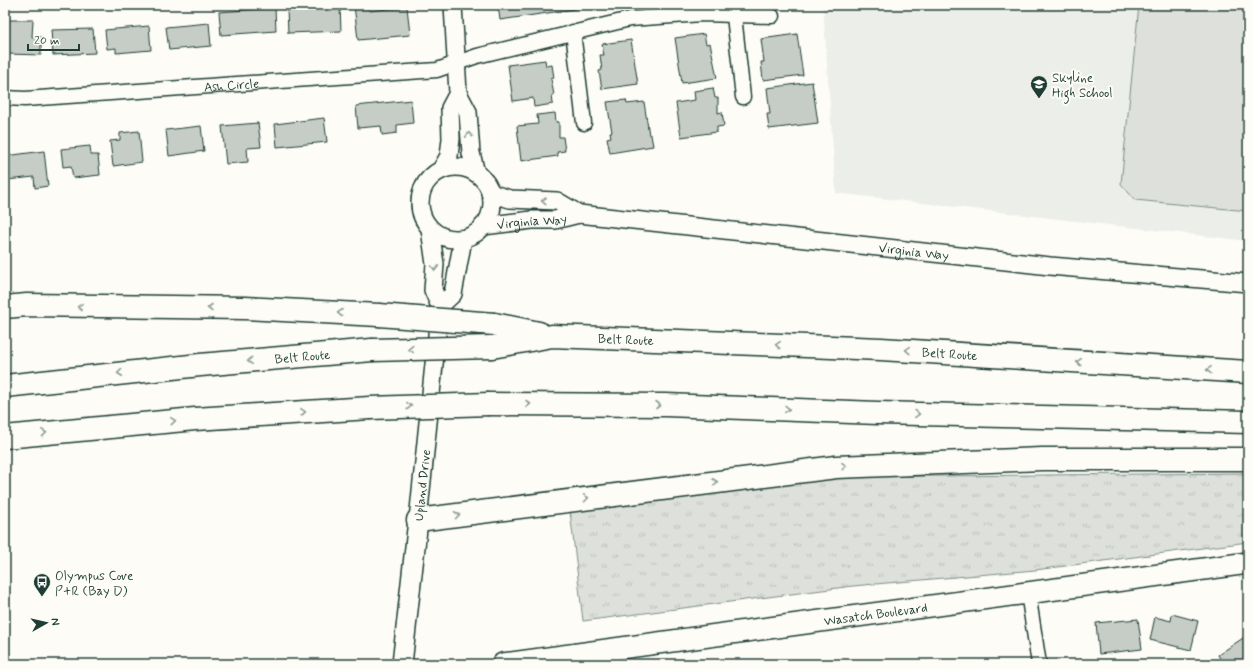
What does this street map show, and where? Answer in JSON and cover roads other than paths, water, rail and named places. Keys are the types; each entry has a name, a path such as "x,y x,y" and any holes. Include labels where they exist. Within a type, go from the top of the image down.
{"highway":[{"path":"5,307 27,305 246,308 379,315 494,324 552,336"},
{"name":"Belt Route","path":"5,386 200,365 372,350 492,347 552,336 881,349 1248,372"},
{"path":"5,437 195,419 370,408 489,404 666,405 878,413 1248,422"},
{"path":"418,520 836,467 1042,459 1248,459"}],"main road":[{"name":"Upland Drive","path":"402,664 418,520"},
{"name":"Wasatch Boulevard","path":"503,664 1248,563"}],"street":[{"path":"453,5 458,93 468,112 471,153 476,173"},
{"name":"Ash Circle","path":"5,98 25,99 437,70 477,56 630,19 655,16 702,14 772,16"},
{"path":"734,16 743,97"},
{"path":"573,32 584,123"},
{"path":"441,170 449,156 451,139 450,108 458,93"},
{"path":"459,167 476,173 485,182 490,193 492,205 484,226 474,234 463,238 452,239 440,236 430,229 423,220 420,208 420,196 424,185 431,176 441,170 459,167"},
{"name":"Virginia Way","path":"490,193 510,199 557,201 579,214"},
{"name":"Virginia Way","path":"484,226 532,220 555,220 579,214 1050,266 1248,283"},
{"name":"Upland Drive","path":"418,520 440,306 433,290 435,264 430,229"},
{"path":"440,306 453,294 463,238"},
{"path":"1028,592 1040,664"}],"place":[{"name":"Skyline High School","path":"1039,99"},
{"name":"Olympus Cove P+R (Bay D)","path":"42,597"}]}
